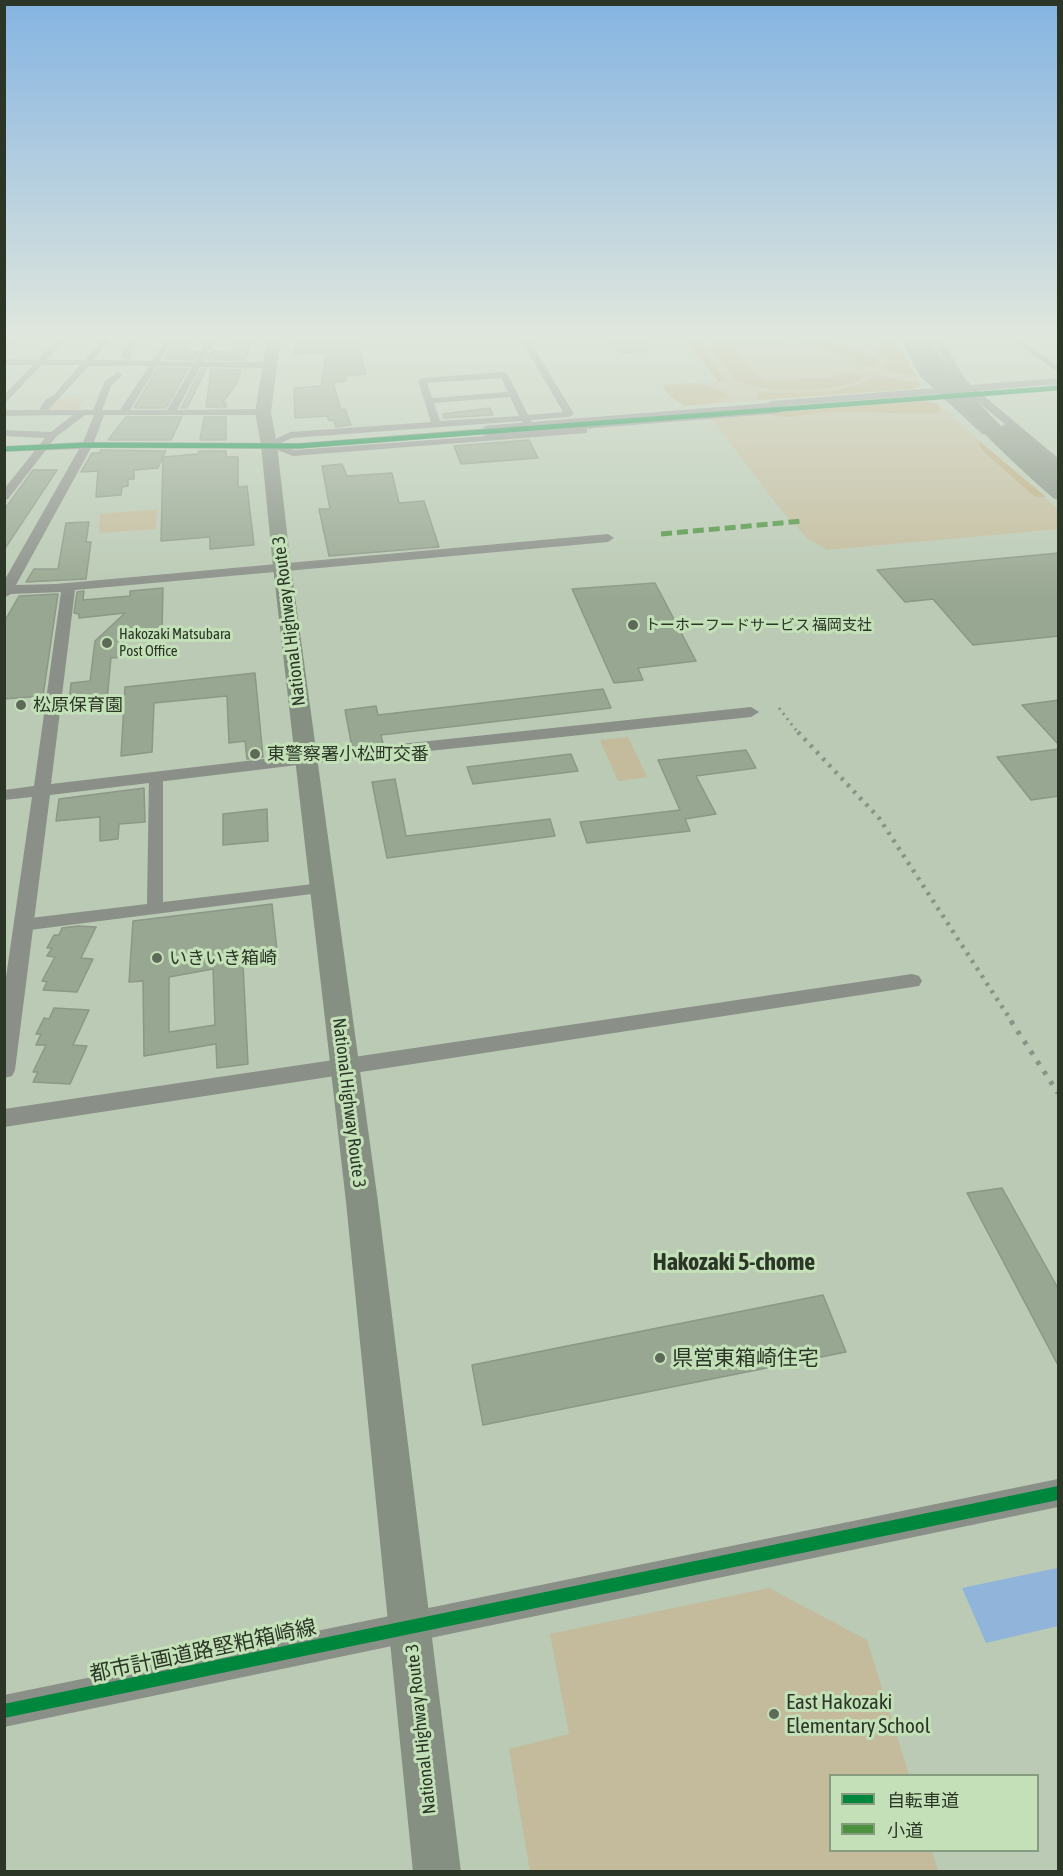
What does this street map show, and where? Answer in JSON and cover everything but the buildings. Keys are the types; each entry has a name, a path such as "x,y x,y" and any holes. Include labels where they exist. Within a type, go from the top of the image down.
{"highway":[{"name":"National Highway Route 3","path":"265,426 321,888 345,1065 437,1872"},
{"path":"986,426 1059,491"},
{"path":"1006,426 1059,472"}],"street":[{"path":"4,497 42,447 65,426"},
{"path":"5,591 87,445 95,426"},
{"path":"269,445 290,435 416,426"},
{"path":"528,426 532,435"},
{"path":"4,449 87,445 299,446 530,426"},
{"path":"983,426 1059,491"},
{"path":"1013,426 1059,463"},
{"path":"269,445 292,453 584,431"},
{"path":"4,433 53,435"},
{"path":"4,474 22,473"},
{"path":"5,591 608,538"},
{"path":"4,1070 69,587"},
{"path":"4,795 306,759 751,712"},
{"path":"155,908 156,777"},
{"path":"22,925 321,888"},
{"path":"4,1118 912,981"},
{"name":"都市計画道路堅粕箱崎線","path":"4,1711 1059,1493"}],"shaded area":[{"path":"717,426 963,426 1058,509 1058,529 827,550 807,538 781,510"},
{"path":"979,441 1046,497 1035,497 981,449"},
{"path":"157,509 156,529 99,533 100,514"},
{"path":"628,737 647,777 618,781 600,740"},
{"path":"769,1588 867,1640 909,1774 829,1774 829,1852 932,1852 938,1871 530,1871 509,1749 569,1734 550,1634"}],"water":[{"path":"1057,1568 1058,1626 986,1643 962,1588"}],"railway":[{"path":"779,708 799,734"},
{"path":"798,732 879,818 1012,1022"},
{"path":"1011,1021 1058,1093"}],"marked path":[{"path":"661,534 803,521"}],"cycle path":[{"path":"4,449 87,445 299,446 567,426"},
{"path":"4,1711 1058,1493"}],"place":[{"name":"トーホーフードサービス 福岡支社","path":"633,625"},
{"name":"Hakozaki Matsubara Post Office","path":"107,643"},
{"name":"松原保育園","path":"21,705"},
{"name":"東警察署小松町交番","path":"255,754"},
{"name":"いきいき箱崎","path":"157,958"},
{"name":"県営東箱崎住宅","path":"660,1358"},
{"name":"East Hakozaki Elementary School","path":"774,1714"}],"district":[{"name":"Hakozaki 5-chome","path":"734,1262"}]}
